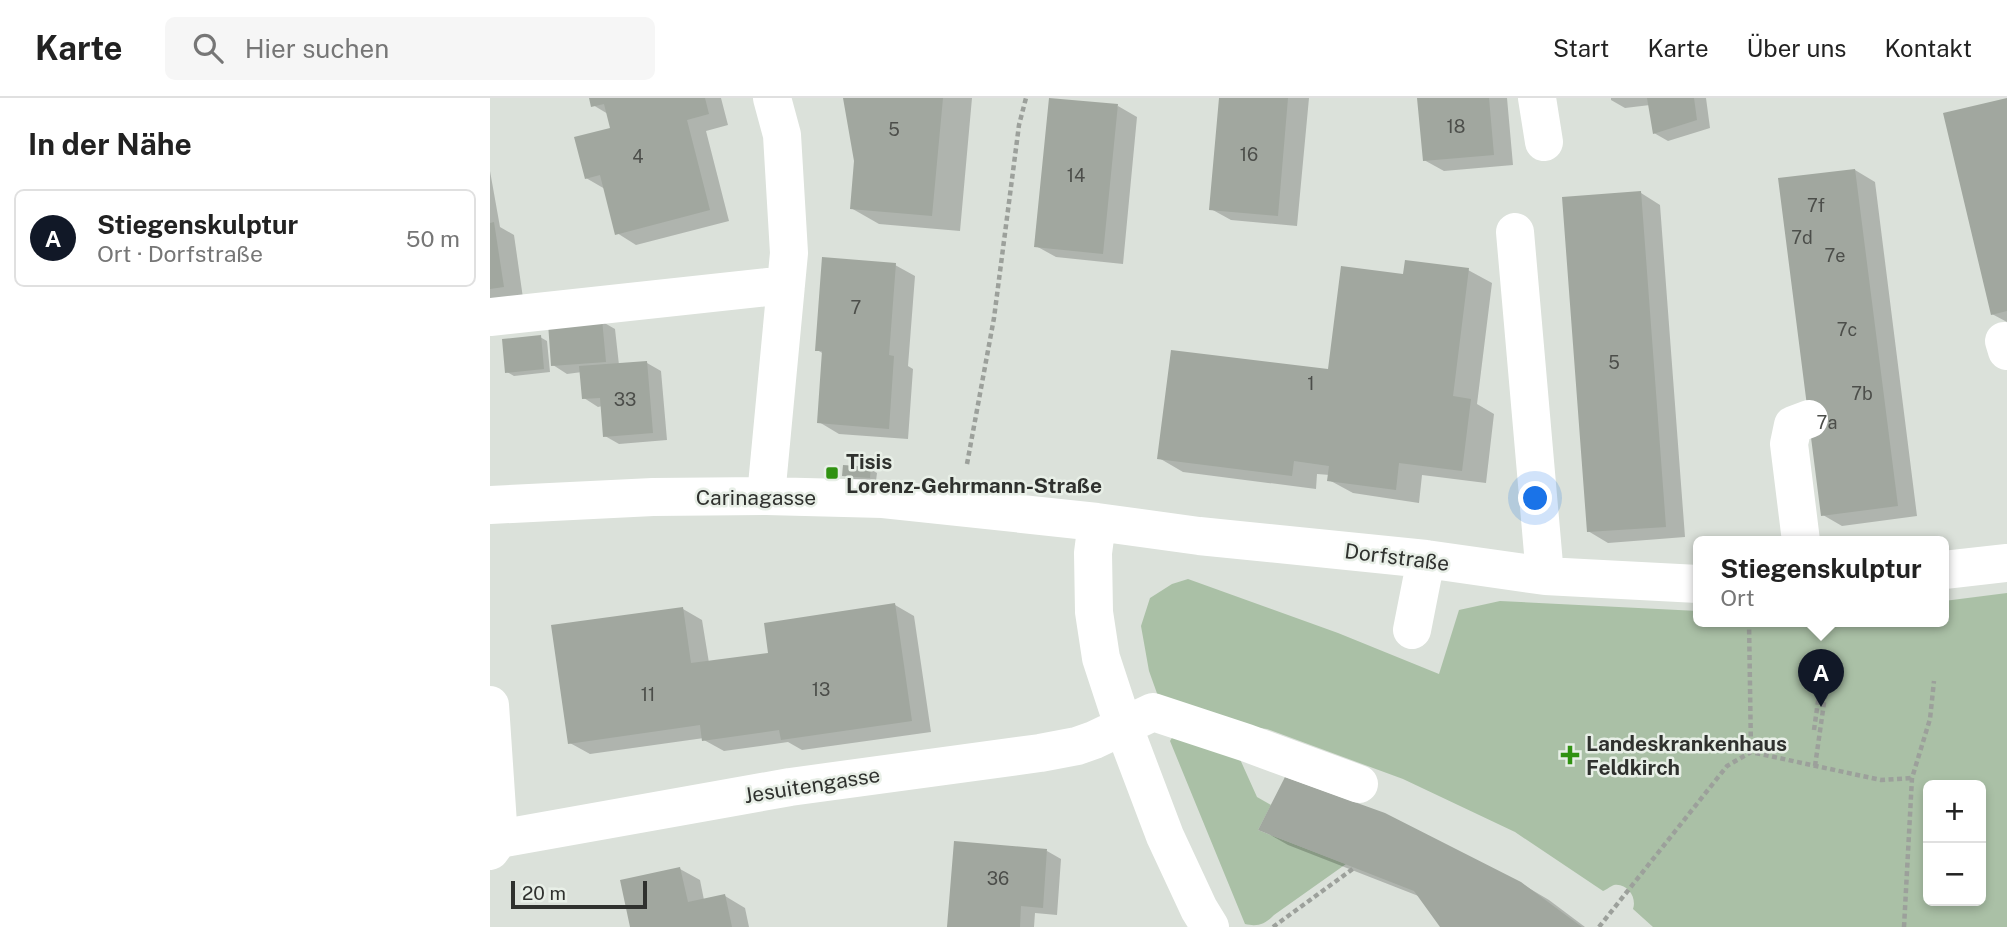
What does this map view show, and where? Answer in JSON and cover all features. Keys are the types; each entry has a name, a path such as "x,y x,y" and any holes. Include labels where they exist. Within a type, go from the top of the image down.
{"street":[{"path":"766,496 789,253 782,135 772,98"},
{"path":"1537,98 1544,142"},
{"path":"1515,232 1545,576"},
{"path":"490,317 786,285"},
{"path":"1800,536 1789,444 1793,425 1809,419"},
{"name":"Carinagasse","path":"490,505 653,497 883,499 1097,522"},
{"path":"1097,522 1093,553 1094,612 1101,658 1165,836 1210,927"},
{"name":"Dorfstraße","path":"1097,522 1199,536 1426,559 1545,576 1693,584"},
{"path":"1412,630 1426,559"},
{"path":"1949,569 2007,563"},
{"name":"Jesuitengasse","path":"490,705 495,845 790,787 1077,746 1153,712 1359,784"}],"path":[{"path":"967,469 994,318 1019,125 1026,98"},
{"path":"1749,627 1751,752"},
{"path":"1814,730 1821,680"},
{"path":"1904,927 1912,778 1930,719 1934,681"},
{"path":"1815,766 1827,682"},
{"path":"1599,927 1727,766 1751,752 1881,780 1912,778"},
{"path":"1273,927 1354,868"}],"green space":[{"name":"Landeskrankenhaus Feldkirch","path":"1188,579 1338,633 1439,674 1459,610 1500,601 1693,611 1693,627 1949,627 1949,600 2007,593 2007,927 1653,927 1633,909 1632,896 1623,886 1614,885 1603,891 1515,832 1403,779 1267,729 1228,724 1159,699 1149,671 1141,626 1150,598 1172,584"},
{"path":"1175,733 1239,757 1257,797 1271,805 1258,830 1346,864 1264,923 1245,924 1170,741"}],"building":[{"path":"589,98 705,98 709,114 687,120 710,210 615,235 600,175 585,179 574,137 610,128 604,104 591,107"},
{"path":"843,98 943,98 932,216 850,209 854,161"},
{"path":"1049,98 1118,104 1103,254 1034,247"},
{"path":"1219,98 1288,98 1278,216 1209,210"},
{"path":"1417,98 1489,98 1494,155 1423,161"},
{"path":"1647,98 1694,98 1697,120 1653,134"},
{"path":"2007,98 2007,311 1991,315 1943,113"},
{"path":"1855,169 1898,506 1821,516 1778,178"},
{"path":"1641,191 1666,527 1587,532 1562,197"},
{"path":"494,222 504,287 490,289 490,223"},
{"path":"822,257 896,263 889,355 894,356 889,429 817,423 822,351 815,351"},
{"path":"1405,260 1469,268 1453,396 1471,399 1462,471 1399,463 1396,490 1327,481 1329,466 1294,461 1292,476 1157,459 1171,350 1328,369 1341,266 1403,274"},
{"path":"602,319 606,362 551,366 548,323"},
{"path":"541,335 544,369 505,373 502,339"},
{"path":"647,361 653,433 603,437 600,398 582,399 579,366"},
{"path":"843,465 871,467 870,478 842,476"},
{"path":"895,603 912,721 781,740 779,730 702,741 700,725 568,744 551,625 683,607 691,663 768,653 764,623"},
{"path":"1285,777 1385,813 1521,882 1582,927 1440,927 1414,891 1258,830"},
{"path":"954,841 1047,849 1043,908 1021,906 1020,927 947,927"},
{"path":"680,867 688,902 725,894 732,927 630,927 620,880"}],"place":[{"name":"Tisis Lorenz-Gehrmann-Straße","path":"832,473"},
{"name":"Stiegenskulptur","path":"1821,707"},
{"name":"Landeskrankenhaus Feldkirch","path":"1570,755"}]}
